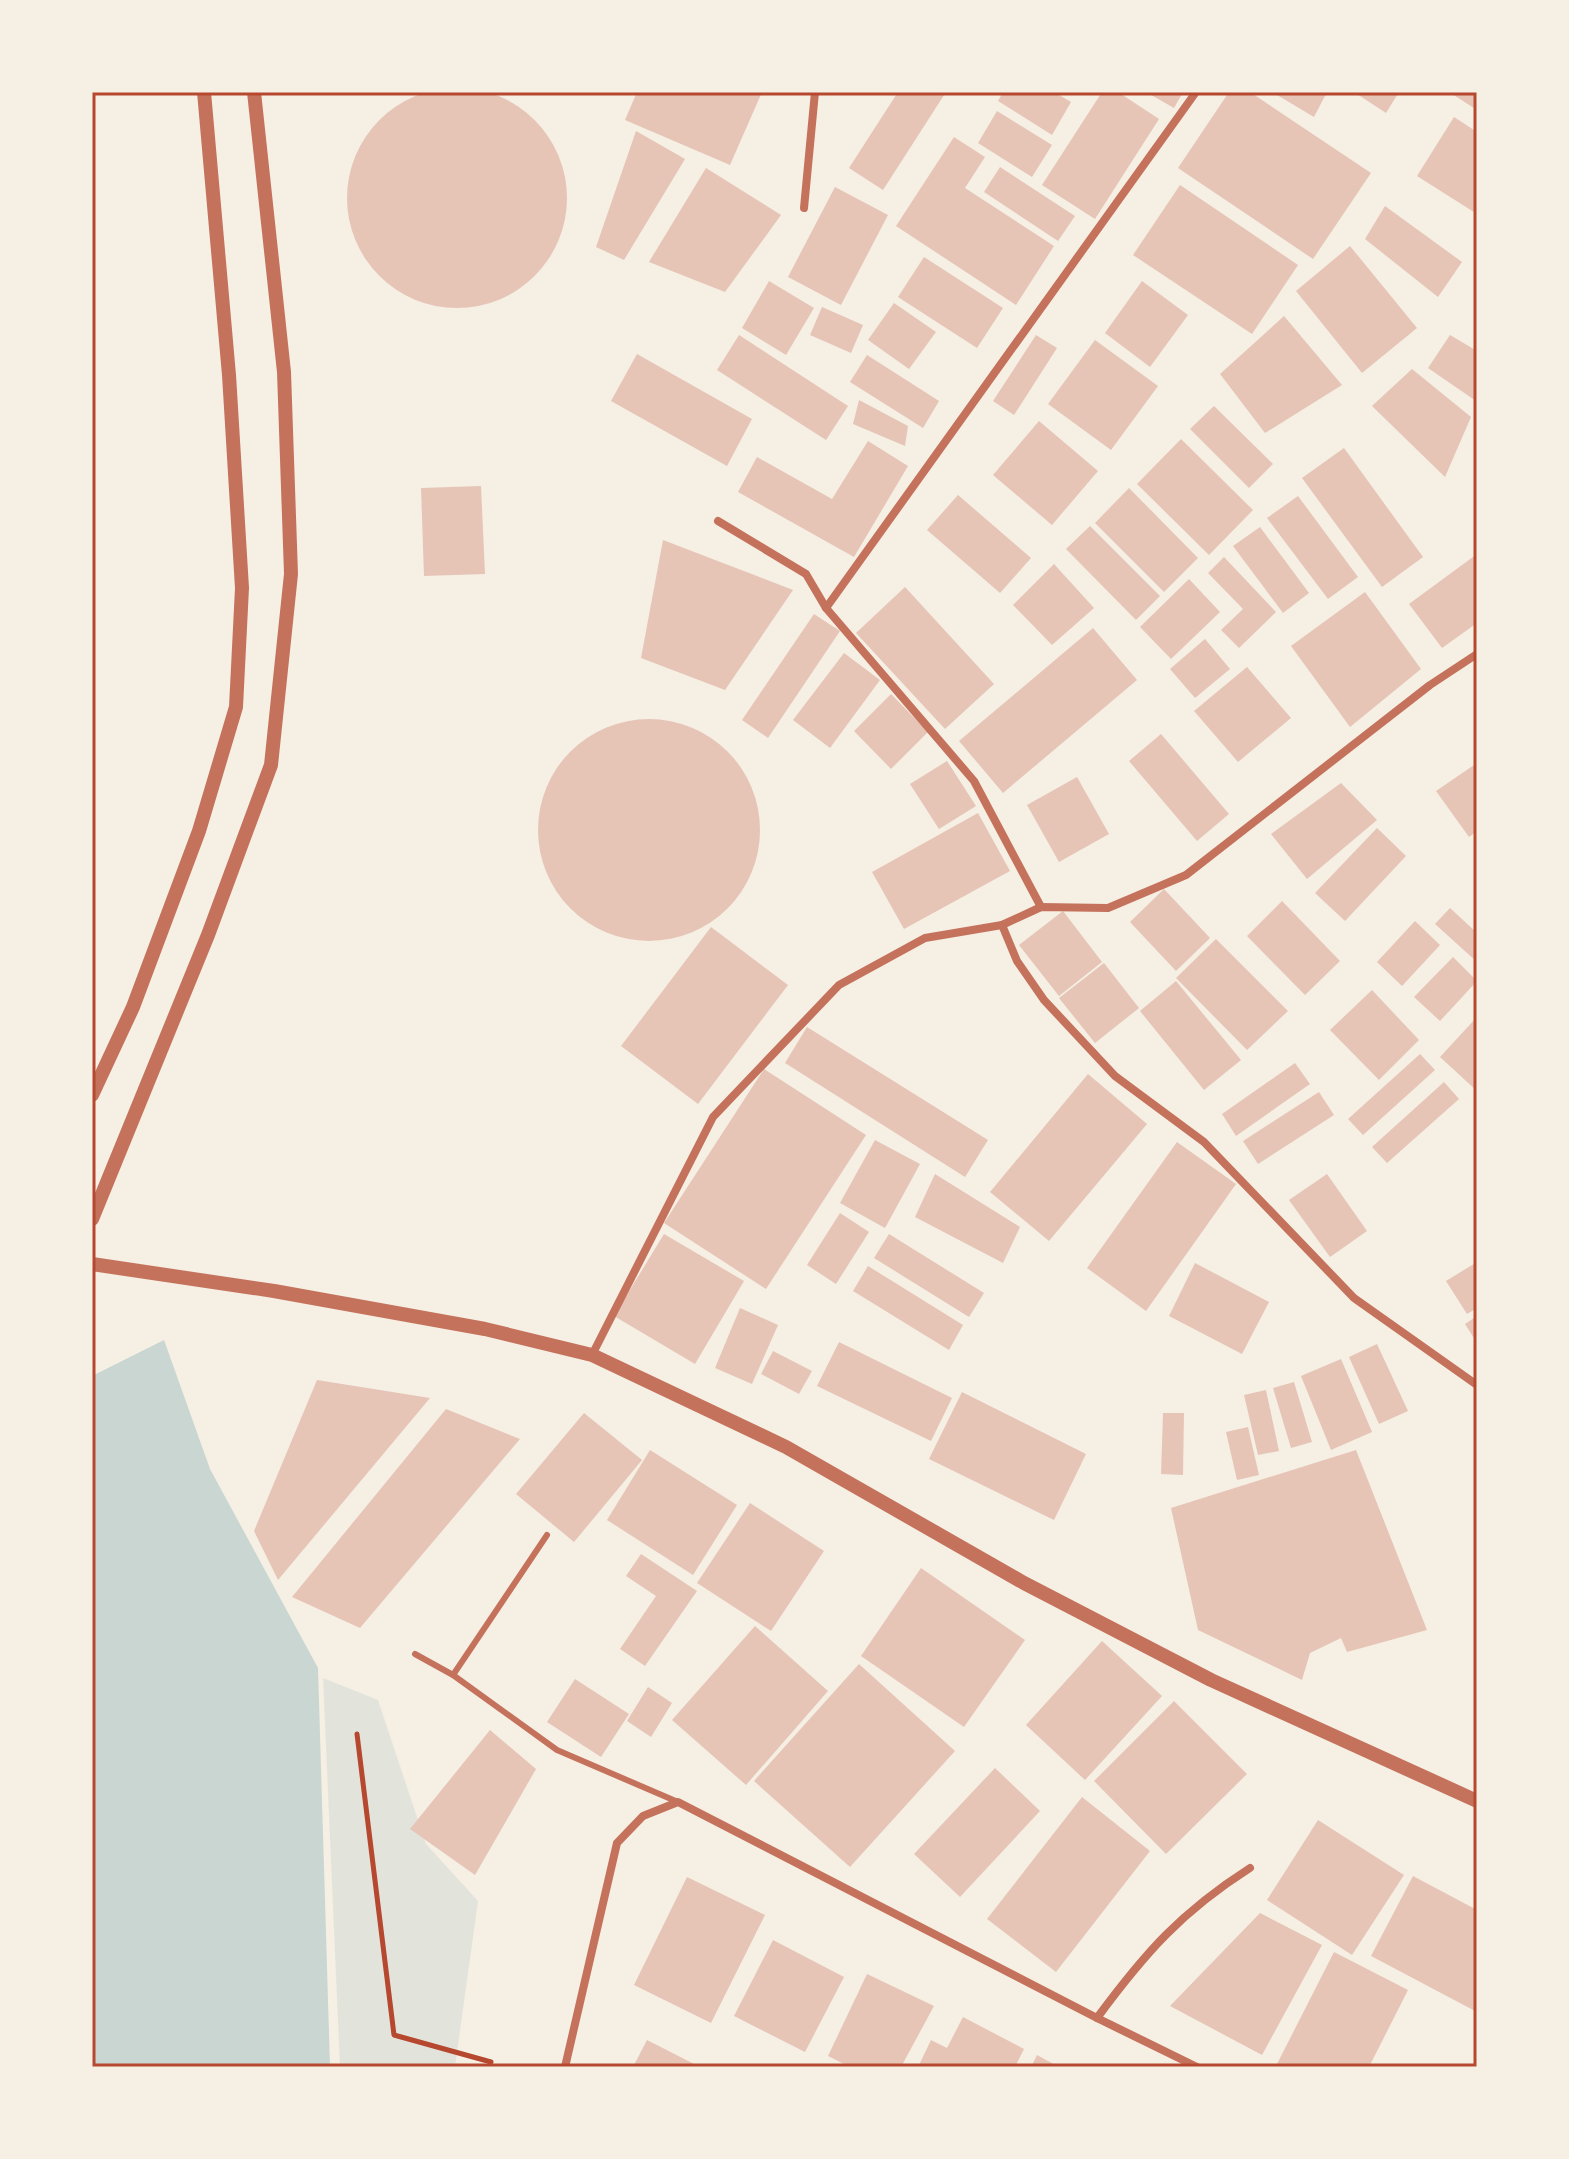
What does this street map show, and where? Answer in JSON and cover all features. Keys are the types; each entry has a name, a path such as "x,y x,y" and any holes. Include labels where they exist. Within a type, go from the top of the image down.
{"street":[{"path":"92,1095 133,1007 199,831 236,707 242,588 229,375 204,92"},
{"path":"92,1219 208,935 271,765 291,574 284,372 254,92"},
{"path":"804,208 815,92"},
{"path":"826,608 1196,92"},
{"path":"718,521 806,574 826,608 974,781 1041,907"},
{"path":"592,1355 713,1117 839,985 925,938 1002,925 1041,907 1108,908 1186,875 1430,685 1477,654"},
{"path":"1002,925 1017,961 1044,1000 1115,1076 1204,1142 1354,1298 1477,1385"},
{"path":"92,1264 274,1291 455,1324 592,1355 786,1447 1024,1583 1211,1680 1477,1801"},
{"path":"565,2067 617,1843 643,1816 678,1802 1197,2067"},
{"path":"1097,2018 1139,1962 1186,1913 1250,1868"}],"lane":[{"path":"453,1675 547,1535"},
{"path":"415,1654 453,1675 557,1750 678,1802"}],"path":[{"path":"357,1734 394,2035 491,2062"}],"shaded area":[{"path":"164,1340 210,1469 318,1668 330,2067 92,2067 92,1376"},
{"path":"323,1678 378,1700 426,1844 478,1901 455,2067 340,2067"}],"building":[{"path":"457,88 499,96 535,120 559,156 567,198 559,240 535,276 499,300 457,308 415,300 379,276 355,240 347,198 355,156 379,120 415,96"},
{"path":"637,92 762,92 730,165 625,120"},
{"path":"898,92 946,92 883,190 849,168"},
{"path":"1003,92 1054,92 1071,102 1052,135 998,101"},
{"path":"1102,92 1118,92 1159,119 1095,219 1042,185"},
{"path":"1146,92 1183,92 1174,108"},
{"path":"1229,92 1250,92 1371,173 1313,259 1178,168"},
{"path":"1272,92 1327,92 1314,117"},
{"path":"1354,92 1399,92 1386,113"},
{"path":"1449,92 1477,92 1477,110"},
{"path":"997,111 1052,145 1032,177 978,143"},
{"path":"1454,117 1477,132 1477,214 1417,176"},
{"path":"636,131 685,159 624,260 596,247"},
{"path":"954,137 985,157 965,188 1054,246 1016,305 896,226"},
{"path":"1000,167 1075,216 1058,241 984,192"},
{"path":"706,168 781,215 725,292 649,262"},
{"path":"1180,185 1298,265 1252,334 1133,255"},
{"path":"835,187 888,215 841,305 788,277"},
{"path":"1385,206 1462,262 1438,297 1365,239"},
{"path":"1350,246 1417,328 1362,373 1296,291"},
{"path":"924,257 1003,308 977,348 898,297"},
{"path":"769,281 814,308 786,355 742,328"},
{"path":"1142,281 1188,315 1150,367 1105,333"},
{"path":"894,303 936,332 909,369 868,340"},
{"path":"822,307 863,325 851,353 810,335"},
{"path":"1284,316 1342,385 1265,433 1220,374"},
{"path":"739,335 848,406 826,440 717,370"},
{"path":"1036,335 1057,348 1014,415 993,401"},
{"path":"1450,335 1477,351 1476,401 1428,368"},
{"path":"1095,340 1158,386 1111,450 1048,404"},
{"path":"637,354 752,419 727,466 611,401"},
{"path":"867,355 939,401 923,428 850,382"},
{"path":"1412,369 1471,417 1445,477 1372,406"},
{"path":"859,400 908,426 905,446 853,424"},
{"path":"1214,406 1273,464 1249,488 1190,429"},
{"path":"1039,421 1098,471 1052,525 993,475"},
{"path":"1181,439 1253,510 1209,555 1137,484"},
{"path":"868,441 908,466 854,557 738,492 757,457 832,499"},
{"path":"1344,448 1423,557 1382,587 1302,478"},
{"path":"481,486 485,574 424,576 421,488"},
{"path":"1129,488 1198,558 1164,592 1095,523"},
{"path":"958,495 1031,558 1000,593 927,530"},
{"path":"1298,496 1358,577 1328,599 1267,518"},
{"path":"1090,526 1160,596 1136,620 1066,549"},
{"path":"1260,527 1309,593 1283,613 1233,546"},
{"path":"663,540 793,590 725,690 641,658"},
{"path":"1477,554 1477,623 1442,648 1409,604"},
{"path":"1224,557 1276,612 1239,648 1221,630 1243,609 1208,573"},
{"path":"1054,564 1094,608 1052,645 1013,605"},
{"path":"1189,579 1220,612 1171,659 1140,627"},
{"path":"905,587 994,684 945,729 856,633"},
{"path":"1365,592 1421,669 1350,727 1291,646"},
{"path":"814,614 840,631 768,738 742,720"},
{"path":"1093,628 1137,680 1003,793 959,741"},
{"path":"1205,639 1230,669 1195,698 1170,669"},
{"path":"844,653 880,680 830,748 793,720"},
{"path":"1247,667 1291,718 1238,762 1194,711"},
{"path":"891,694 928,732 891,769 854,731"},
{"path":"649,719 691,728 727,752 751,788 760,830 751,872 727,908 691,932 649,941 607,932 571,908 547,872 538,830 547,788 571,752 607,728"},
{"path":"1161,734 1229,814 1197,841 1129,761"},
{"path":"947,761 976,806 939,829 910,784"},
{"path":"1477,763 1477,831 1469,837 1436,791"},
{"path":"1077,777 1109,834 1059,862 1027,805"},
{"path":"1341,783 1377,820 1307,879 1271,834"},
{"path":"978,813 1010,871 904,929 872,872"},
{"path":"1377,828 1406,856 1345,921 1315,893"},
{"path":"1164,889 1210,938 1176,971 1130,922"},
{"path":"1282,901 1340,961 1305,995 1247,936"},
{"path":"1450,908 1477,933 1477,962 1435,924"},
{"path":"1063,911 1102,962 1059,996 1019,945"},
{"path":"1415,921 1440,945 1402,986 1377,962"},
{"path":"711,927 788,985 698,1104 621,1046"},
{"path":"1216,939 1288,1011 1247,1050 1176,978"},
{"path":"1453,957 1477,981 1440,1021 1414,997"},
{"path":"1104,963 1139,1008 1095,1043 1059,998"},
{"path":"1176,981 1241,1060 1204,1090 1140,1011"},
{"path":"1372,990 1419,1040 1379,1080 1330,1030"},
{"path":"1477,1017 1477,1091 1440,1057"},
{"path":"807,1027 988,1140 965,1177 785,1063"},
{"path":"1420,1054 1435,1070 1363,1135 1348,1119"},
{"path":"1295,1063 1310,1084 1236,1136 1222,1114"},
{"path":"764,1069 866,1135 766,1289 664,1223"},
{"path":"1088,1074 1147,1124 1049,1241 990,1192"},
{"path":"1444,1082 1459,1099 1387,1163 1372,1147"},
{"path":"1319,1092 1334,1115 1258,1164 1243,1141"},
{"path":"875,1140 920,1164 885,1228 840,1203"},
{"path":"1177,1142 1236,1184 1146,1311 1087,1268"},
{"path":"935,1174 1020,1227 1003,1263 915,1217"},
{"path":"1327,1174 1367,1231 1330,1257 1289,1200"},
{"path":"840,1213 869,1232 836,1284 807,1265"},
{"path":"664,1234 744,1281 695,1364 614,1316"},
{"path":"889,1234 984,1293 969,1317 874,1258"},
{"path":"1477,1262 1477,1308 1467,1314 1446,1281"},
{"path":"1195,1263 1269,1302 1242,1354 1169,1316"},
{"path":"868,1266 963,1325 949,1350 853,1291"},
{"path":"740,1308 778,1325 752,1384 715,1368"},
{"path":"1477,1316 1477,1343 1465,1324"},
{"path":"839,1342 952,1398 931,1441 817,1386"},
{"path":"1377,1344 1408,1411 1379,1424 1349,1357"},
{"path":"773,1351 812,1371 799,1394 761,1374"},
{"path":"1341,1359 1372,1432 1331,1450 1301,1376"},
{"path":"317,1380 430,1398 278,1580 254,1531"},
{"path":"1294,1382 1312,1442 1291,1448 1273,1388"},
{"path":"1266,1390 1279,1451 1258,1455 1244,1395"},
{"path":"962,1392 1086,1454 1054,1520 929,1459"},
{"path":"446,1409 520,1439 360,1628 292,1597"},
{"path":"584,1413 642,1460 574,1542 516,1494"},
{"path":"1163,1413 1184,1413 1183,1475 1161,1474"},
{"path":"1248,1427 1259,1475 1237,1480 1226,1432"},
{"path":"650,1450 737,1505 693,1575 607,1520"},
{"path":"1356,1450 1427,1630 1347,1652 1341,1638 1310,1653 1302,1680 1198,1630 1171,1508"},
{"path":"750,1503 824,1551 771,1631 697,1583"},
{"path":"641,1554 697,1591 645,1666 620,1649 656,1596 626,1576"},
{"path":"921,1568 1025,1640 964,1727 861,1656"},
{"path":"755,1626 828,1691 746,1785 672,1720"},
{"path":"1102,1641 1162,1696 1085,1780 1026,1725"},
{"path":"859,1664 955,1751 850,1867 754,1781"},
{"path":"575,1679 629,1714 601,1757 547,1722"},
{"path":"648,1687 672,1703 651,1737 627,1721"},
{"path":"1174,1701 1247,1774 1166,1854 1094,1781"},
{"path":"490,1730 536,1769 475,1875 410,1829"},
{"path":"995,1768 1040,1811 960,1897 914,1854"},
{"path":"1082,1797 1150,1851 1056,1972 987,1919"},
{"path":"1318,1820 1404,1875 1352,1955 1267,1900"},
{"path":"1413,1876 1477,1910 1477,2012 1371,1956"},
{"path":"687,1877 765,1915 711,2023 634,1985"},
{"path":"1260,1913 1322,1945 1262,2055 1170,2006"},
{"path":"773,1940 844,1977 805,2052 734,2016"},
{"path":"1334,1952 1408,1990 1369,2067 1283,2067 1277,2064"},
{"path":"867,1974 934,2006 901,2067 850,2067 828,2056"},
{"path":"963,2017 1024,2049 1015,2067 918,2067 931,2040 947,2048"},
{"path":"647,2040 700,2067 633,2067"},
{"path":"1037,2055 1059,2067 1031,2067"}]}
